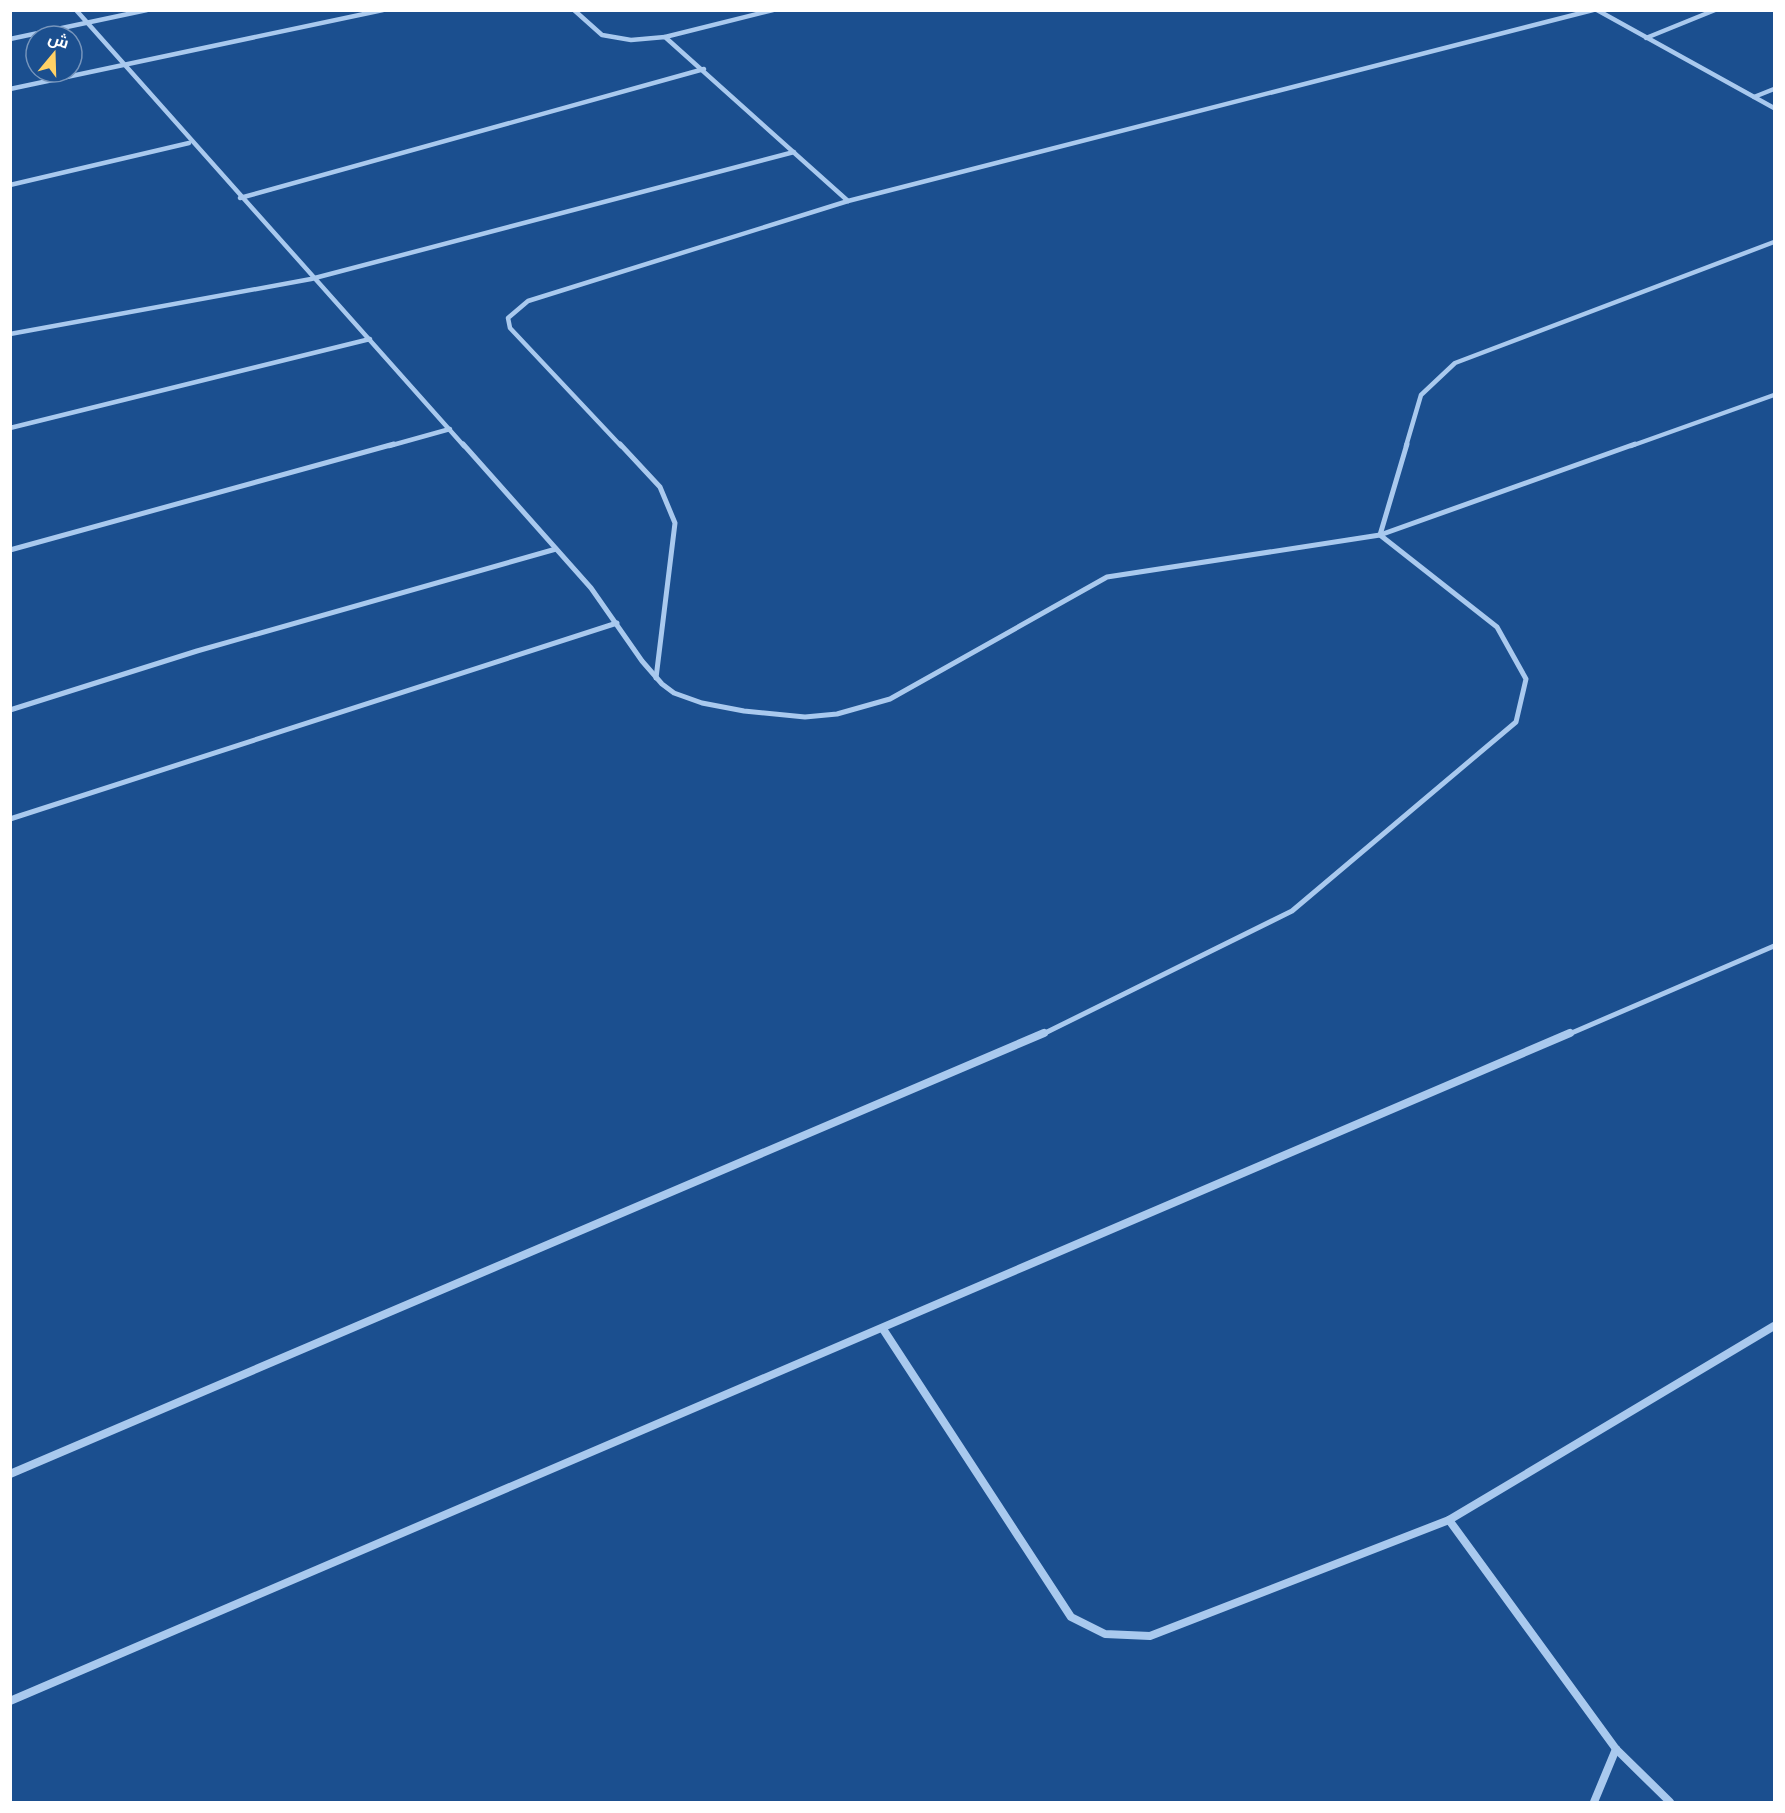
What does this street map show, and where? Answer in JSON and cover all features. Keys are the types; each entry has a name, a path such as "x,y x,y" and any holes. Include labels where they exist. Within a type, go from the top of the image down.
{"street":[{"path":"76,10 189,143 311,279 370,339 596,594 656,679 675,695 710,706 815,717 853,712 890,699 1107,577 1380,535 1774,395"},
{"path":"10,39 147,10"},
{"path":"10,89 383,10"},
{"path":"574,10 602,36 631,40 665,37 773,10"},
{"path":"656,679 675,523 660,487 510,328 508,318 528,301 848,201 1595,10 1774,108"},
{"path":"1646,38 1715,10"},
{"path":"665,37 704,69 848,201"},
{"path":"240,198 704,69"},
{"path":"1754,97 1774,89"},
{"path":"10,185 189,143"},
{"path":"10,334 311,279 794,152"},
{"path":"1380,535 1421,395 1455,363 1774,242"},
{"path":"10,429 370,339"},
{"path":"10,550 450,429"},
{"path":"10,1474 1022,1044 1292,911 1516,722 1526,679 1497,627 1380,535"},
{"path":"10,710 197,651 556,549"},
{"path":"10,819 617,623"},
{"path":"10,1701 1774,946"},
{"path":"883,1329 1071,1617 1105,1634 1150,1636 1449,1520 1774,1326"},
{"path":"1449,1520 1616,1749 1670,1803"},
{"path":"1593,1803 1616,1749"}]}
